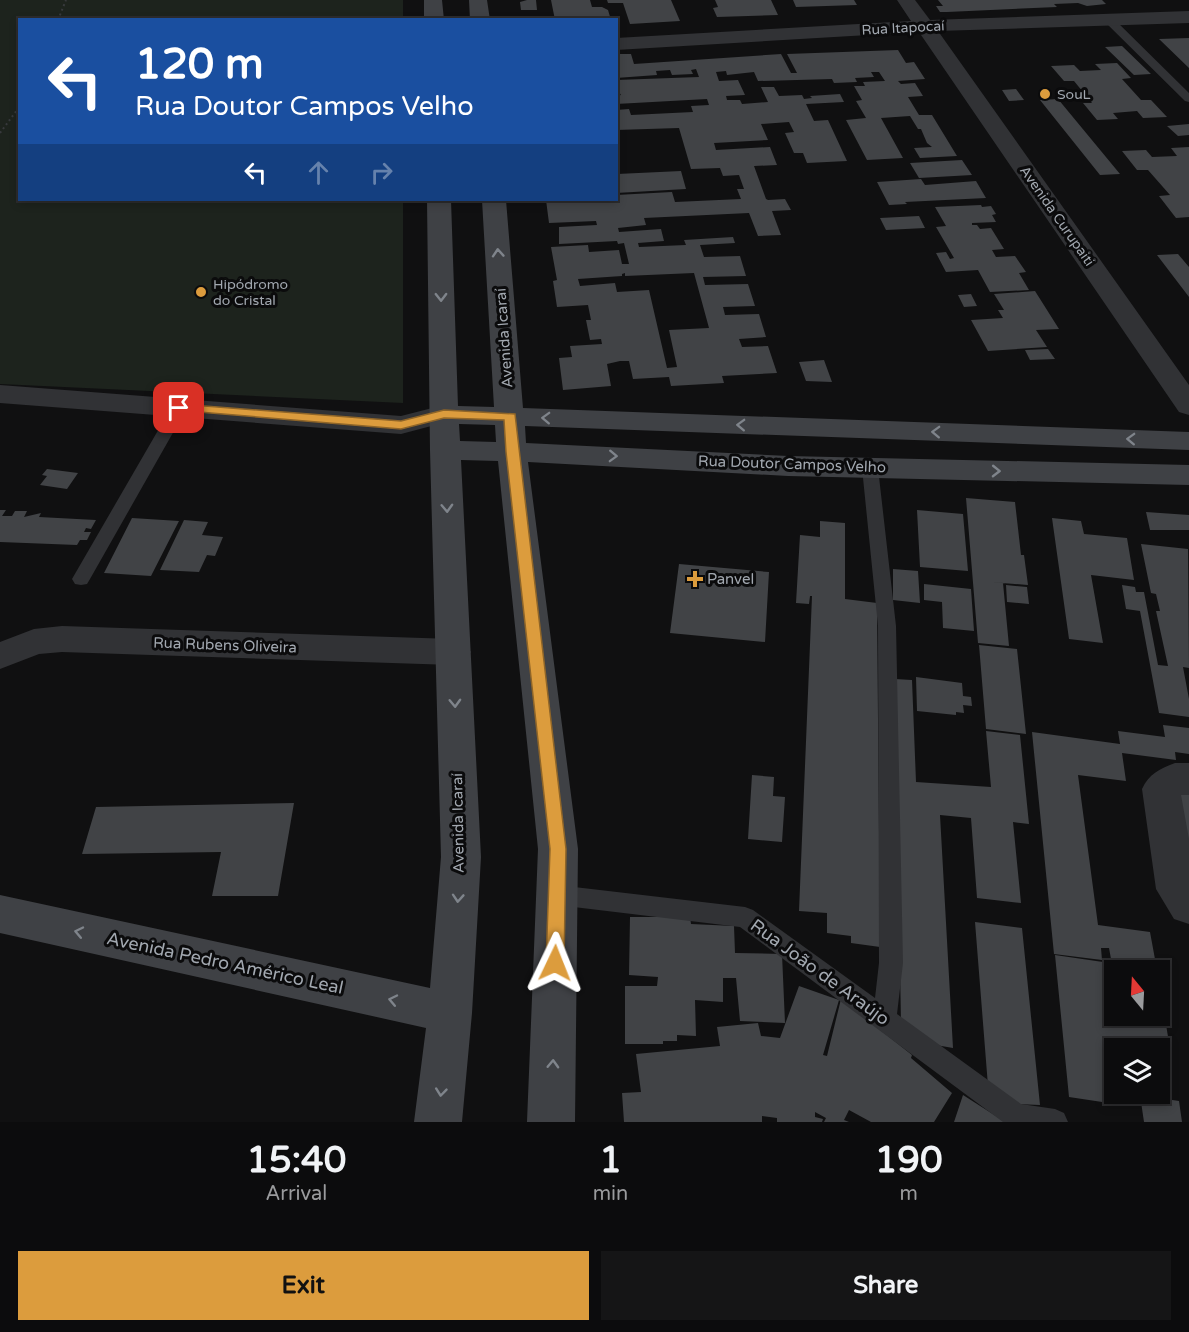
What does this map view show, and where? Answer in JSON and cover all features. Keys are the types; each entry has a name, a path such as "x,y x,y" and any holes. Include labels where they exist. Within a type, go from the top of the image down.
{"main road":[{"path":"433,0 434,18"},
{"path":"478,0 480,18"},
{"name":"Avenida Icaraí","path":"438,1122 450,1013 461,857 444,432 439,201"},
{"name":"Avenida Icaraí","path":"494,201 512,452 558,849 551,1122"},
{"name":"Rua Doutor Campos Velho","path":"444,432 510,416 1189,441"},
{"name":"Rua Doutor Campos Velho","path":"444,432 512,452 870,468 1189,475"},
{"name":"Avenida Pedro Américo Leal","path":"0,914 450,1013"}],"street":[{"name":"Avenida Curupaiti","path":"906,0 1189,406"},
{"name":"Rua Itapocaí","path":"618,44 925,26 1189,17"},
{"name":"Rua Doutor Campos Velho","path":"0,394 401,425 444,432"},
{"name":"Rua Rubens Oliveira","path":"0,656 34,642 62,639 453,652"},
{"path":"1189,779 1174,779 1161,789 1177,889 1189,906"}],"lane":[{"path":"1109,20 1189,99"},
{"path":"81,579 179,408"},
{"path":"870,468 877,514 881,588 887,626 891,963 884,1019"},
{"name":"Rua João de Araújo","path":"557,895 746,917 1016,1116 1055,1122"}],"path":[{"path":"59,18 66,0"},
{"path":"0,133 18,109"}],"shaded area":[{"name":"Hipódromo do Cristal","path":"0,0 403,0 403,18 18,18 18,201 403,201 403,403 0,384"}],"building":[{"path":"536,0 537,10 521,10 520,2"},
{"path":"551,0 590,0 592,7 602,7 608,10 610,18 555,18"},
{"path":"607,0 671,0 680,21 630,24 623,3 608,3"},
{"path":"715,0 771,0 778,15 717,17 713,8 718,7"},
{"path":"793,0 854,0 857,5 796,7"},
{"path":"938,0 1102,0 1106,4 1087,6 1078,3 1054,4 1057,7 940,12 936,6 943,6"},
{"path":"1189,38 1189,68 1159,39"},
{"path":"1122,46 1151,74 1134,75 1105,47"},
{"path":"898,50 906,63 914,62 925,79 898,81 901,84 915,83 923,96 908,97 919,115 932,115 957,156 920,158 914,148 932,147 910,116 881,118 903,158 867,160 846,120 866,118 856,101 862,100 854,86 865,86 863,82 885,81 879,72 871,72 874,77 855,78 857,82 834,83 832,79 758,81 754,72 727,75 726,71 716,72 719,81 738,80 745,95 726,96 727,100 740,100 742,104 768,102 761,87 774,87 779,96 802,95 804,99 812,98 810,96 840,94 844,102 806,104 814,121 828,120 847,161 807,163 803,153 794,153 785,133 794,132 789,122 761,124 768,140 714,143 716,150 770,147 777,165 754,166 766,199 785,199 791,210 772,211 781,235 758,236 749,213 644,218 646,225 618,228 619,232 661,229 664,241 638,243 639,247 686,245 684,240 733,237 735,243 700,245 704,257 740,256 746,276 703,277 705,285 748,284 755,306 723,307 725,315 759,314 766,337 739,339 742,347 768,346 777,373 722,376 724,383 671,386 669,377 633,379 629,361 620,361 607,364 611,386 563,390 559,358 572,357 570,346 602,344 601,339 590,340 586,320 591,320 588,305 557,307 553,281 557,280 551,247 588,245 589,252 619,250 622,264 629,264 624,243 618,244 617,241 559,244 559,227 597,225 596,221 549,223 546,201 618,201 618,195 672,192 675,202 741,199 737,189 744,189 739,175 723,176 720,168 691,169 679,128 618,130 618,110 629,109 631,115 693,112 691,106 709,105 707,99 618,104 618,96 621,95 618,91 618,80 699,77 696,69 691,70 693,74 672,75 670,70 656,71 657,75 618,78 618,54 631,54 634,64 781,54 791,73 797,73 787,54","holes":["625,273 625,276 694,273 709,328 669,330 677,367 667,368 649,290 617,292 615,283 580,286 578,279 622,276"]},
{"path":"1117,63 1131,78 1122,79 1141,100 1151,100 1167,117 1143,118 1137,111 1113,113 1118,119 1097,120 1083,103 1092,103 1074,81 1064,81 1051,66 1074,65 1080,71 1101,70 1095,64"},
{"path":"1016,89 1024,100 1009,101 1002,90"},
{"path":"1058,99 1120,174 1100,175 1040,100"},
{"path":"1189,124 1189,135 1178,136 1167,126"},
{"path":"1189,147 1189,217 1176,218 1159,196 1170,195 1148,170 1137,170 1122,151 1146,150 1152,157 1177,156 1171,148"},
{"path":"962,160 972,175 919,178 910,163"},
{"path":"681,171 686,189 618,193 618,174"},
{"path":"921,179 925,185 976,181 986,198 905,202 907,204 889,205 877,182"},
{"path":"981,205 982,207 991,206 996,214 992,215 996,222 972,223 972,225 977,225 980,229 991,228 1004,249 992,250 996,257 1015,256 1026,272 1019,273 1029,290 990,292 978,270 946,272 936,253 946,252 950,259 954,258 936,227 946,226 935,207"},
{"path":"919,216 925,228 886,230 880,218"},
{"path":"1178,254 1189,267 1189,297 1157,255"},
{"path":"1035,291 1059,329 1036,330 1047,347 988,351 971,320 1003,318 998,310 1004,310 994,294"},
{"path":"971,294 977,306 964,307 958,295"},
{"path":"1048,349 1055,359 1030,360 1025,350"},
{"path":"824,360 832,382 806,381 799,362"},
{"path":"47,469 78,473 67,489 40,485 47,476 42,475"},
{"path":"966,498 1015,502 1021,555 1024,555 1028,585 1003,583 1009,646 978,643"},
{"path":"0,510 6,510 2,516 12,516 15,511 27,511 24,517 41,513 39,517 96,520 91,529 86,528 84,532 91,532 87,540 80,540 77,545 0,542"},
{"path":"917,510 963,514 968,571 920,567"},
{"path":"1146,512 1189,515 1189,530 1150,530"},
{"path":"132,518 179,521 151,576 104,573"},
{"path":"1052,518 1081,521 1084,534 1127,538 1134,580 1091,575 1103,643 1069,639"},
{"path":"184,520 208,522 202,535 223,537 215,556 207,555 199,572 160,570"},
{"path":"820,521 845,523 845,599 877,603 880,947 851,943 851,936 827,933 827,913 799,911 812,596 810,596 809,604 796,603 800,535 820,537"},
{"path":"1141,544 1188,549 1189,668 1183,667 1189,699 1189,717 1159,713 1140,611 1126,609 1122,585 1135,587 1136,592 1144,592 1158,665 1168,666 1156,611 1160,611 1156,594 1151,593"},
{"path":"679,564 769,572 765,642 670,633"},
{"path":"893,569 918,571 920,603 893,600"},
{"path":"924,584 971,589 974,631 943,628 942,602 924,600"},
{"path":"1006,585 1027,587 1029,604 1007,602"},
{"path":"979,645 1017,649 1026,734 986,729"},
{"path":"916,677 962,683 963,696 971,697 972,706 963,705 964,713 956,712 956,715 917,711"},
{"path":"895,679 912,680 916,782 991,787 986,731 1020,735 1029,824 1013,822 1021,903 977,898 971,818 940,815 953,1048 930,1044 901,1024"},
{"path":"1163,725 1189,728 1189,754 1175,752 1176,760 1122,753 1126,781 1078,775 1098,925 1150,932 1155,960 1111,960 1109,948 1101,948 1102,960 1054,954 1032,732 1120,744 1118,731 1165,737"},
{"path":"752,775 774,777 773,796 785,797 782,842 748,839"},
{"path":"1177,790 1189,792 1189,847"},
{"path":"294,803 278,896 212,896 221,852 82,854 96,807"},
{"path":"630,917 690,917 691,924 734,926 735,953 782,954 785,1023 740,1021 736,978 723,978 723,1002 695,1000 696,1036 677,1035 677,1041 663,1041 663,1044 625,1044 625,986 657,986 658,977 629,975"},
{"path":"975,922 1022,928 1040,1105 1013,1104 988,1086"},
{"path":"1055,955 1103,962 1104,1026 1166,1026 1168,1038 1104,1038 1104,1102 1069,1097"},
{"path":"799,986 839,1000 823,1055 827,1056 841,999 912,1055 911,1058 952,1093 934,1122 871,1122 849,1110 844,1120 849,1122 824,1122 826,1118 815,1112 815,1117 823,1119 822,1122 777,1122 777,1118 762,1116 762,1122 624,1122 622,1093 641,1092 636,1054 720,1046 717,1027 758,1023 761,1036 780,1038"},
{"path":"963,1095 999,1118 1006,1122 954,1122"},
{"path":"1170,1100 1179,1101 1182,1122 1144,1122 1141,1104 1170,1104"}],"place":[{"name":"SouL","path":"1045,94"},
{"name":"Hipódromo do Cristal","path":"201,292"},
{"name":"Panvel","path":"695,579"}],"route":[{"path":"179,408 401,425 444,414 510,416 512,452 558,849 555,963"}]}
